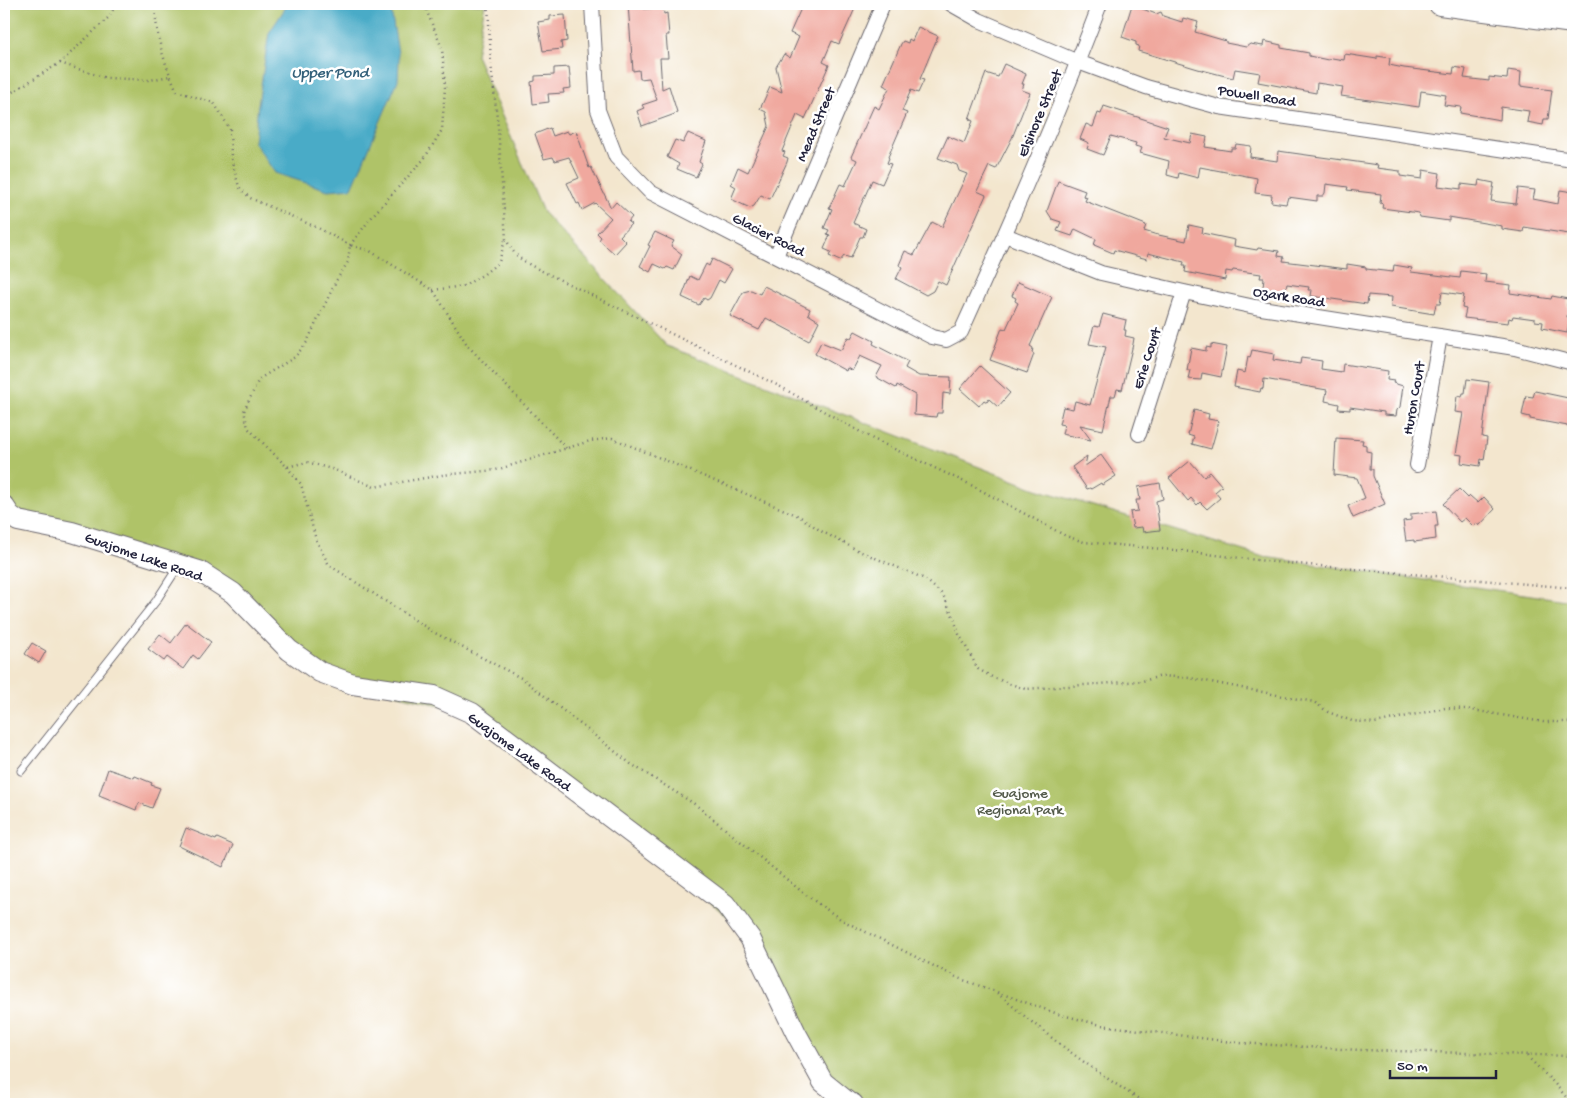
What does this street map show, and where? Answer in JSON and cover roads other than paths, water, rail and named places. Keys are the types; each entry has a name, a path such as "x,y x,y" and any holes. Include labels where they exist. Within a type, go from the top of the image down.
{"main road":[{"path":"1440,4 1573,22"}],"street":[{"name":"Glacier Road","path":"592,4 598,110 616,157 650,192 932,337 946,340 961,332 1005,235"},
{"name":"Mead Street","path":"776,256 883,4"},
{"name":"Powell Road","path":"951,4 979,20 1078,62 1146,87 1219,107 1573,160"},
{"name":"Elsinore Street","path":"1005,235 1078,62 1100,4"},
{"name":"Ozark Road","path":"1005,235 1101,273 1184,292 1255,307 1515,348 1573,363"},
{"name":"Erie Court","path":"1139,434 1184,292"},
{"name":"Huron Court","path":"1418,465 1440,336"},
{"name":"Guajome Lake Road","path":"6,514 18,521 72,532 198,571 233,593 289,650 320,672 353,684 434,696 472,713 725,904 750,938 796,1033 823,1082 849,1104 853,1104"}],"lane":[{"path":"21,771 156,601 179,565"}],"water":[{"name":"Upper Pond","path":"288,4 390,4 399,59 398,80 352,188 328,190 275,173 254,142 269,33"}],"park label":[{"name":"Guajome Regional Park","path":"1020,800"}]}
